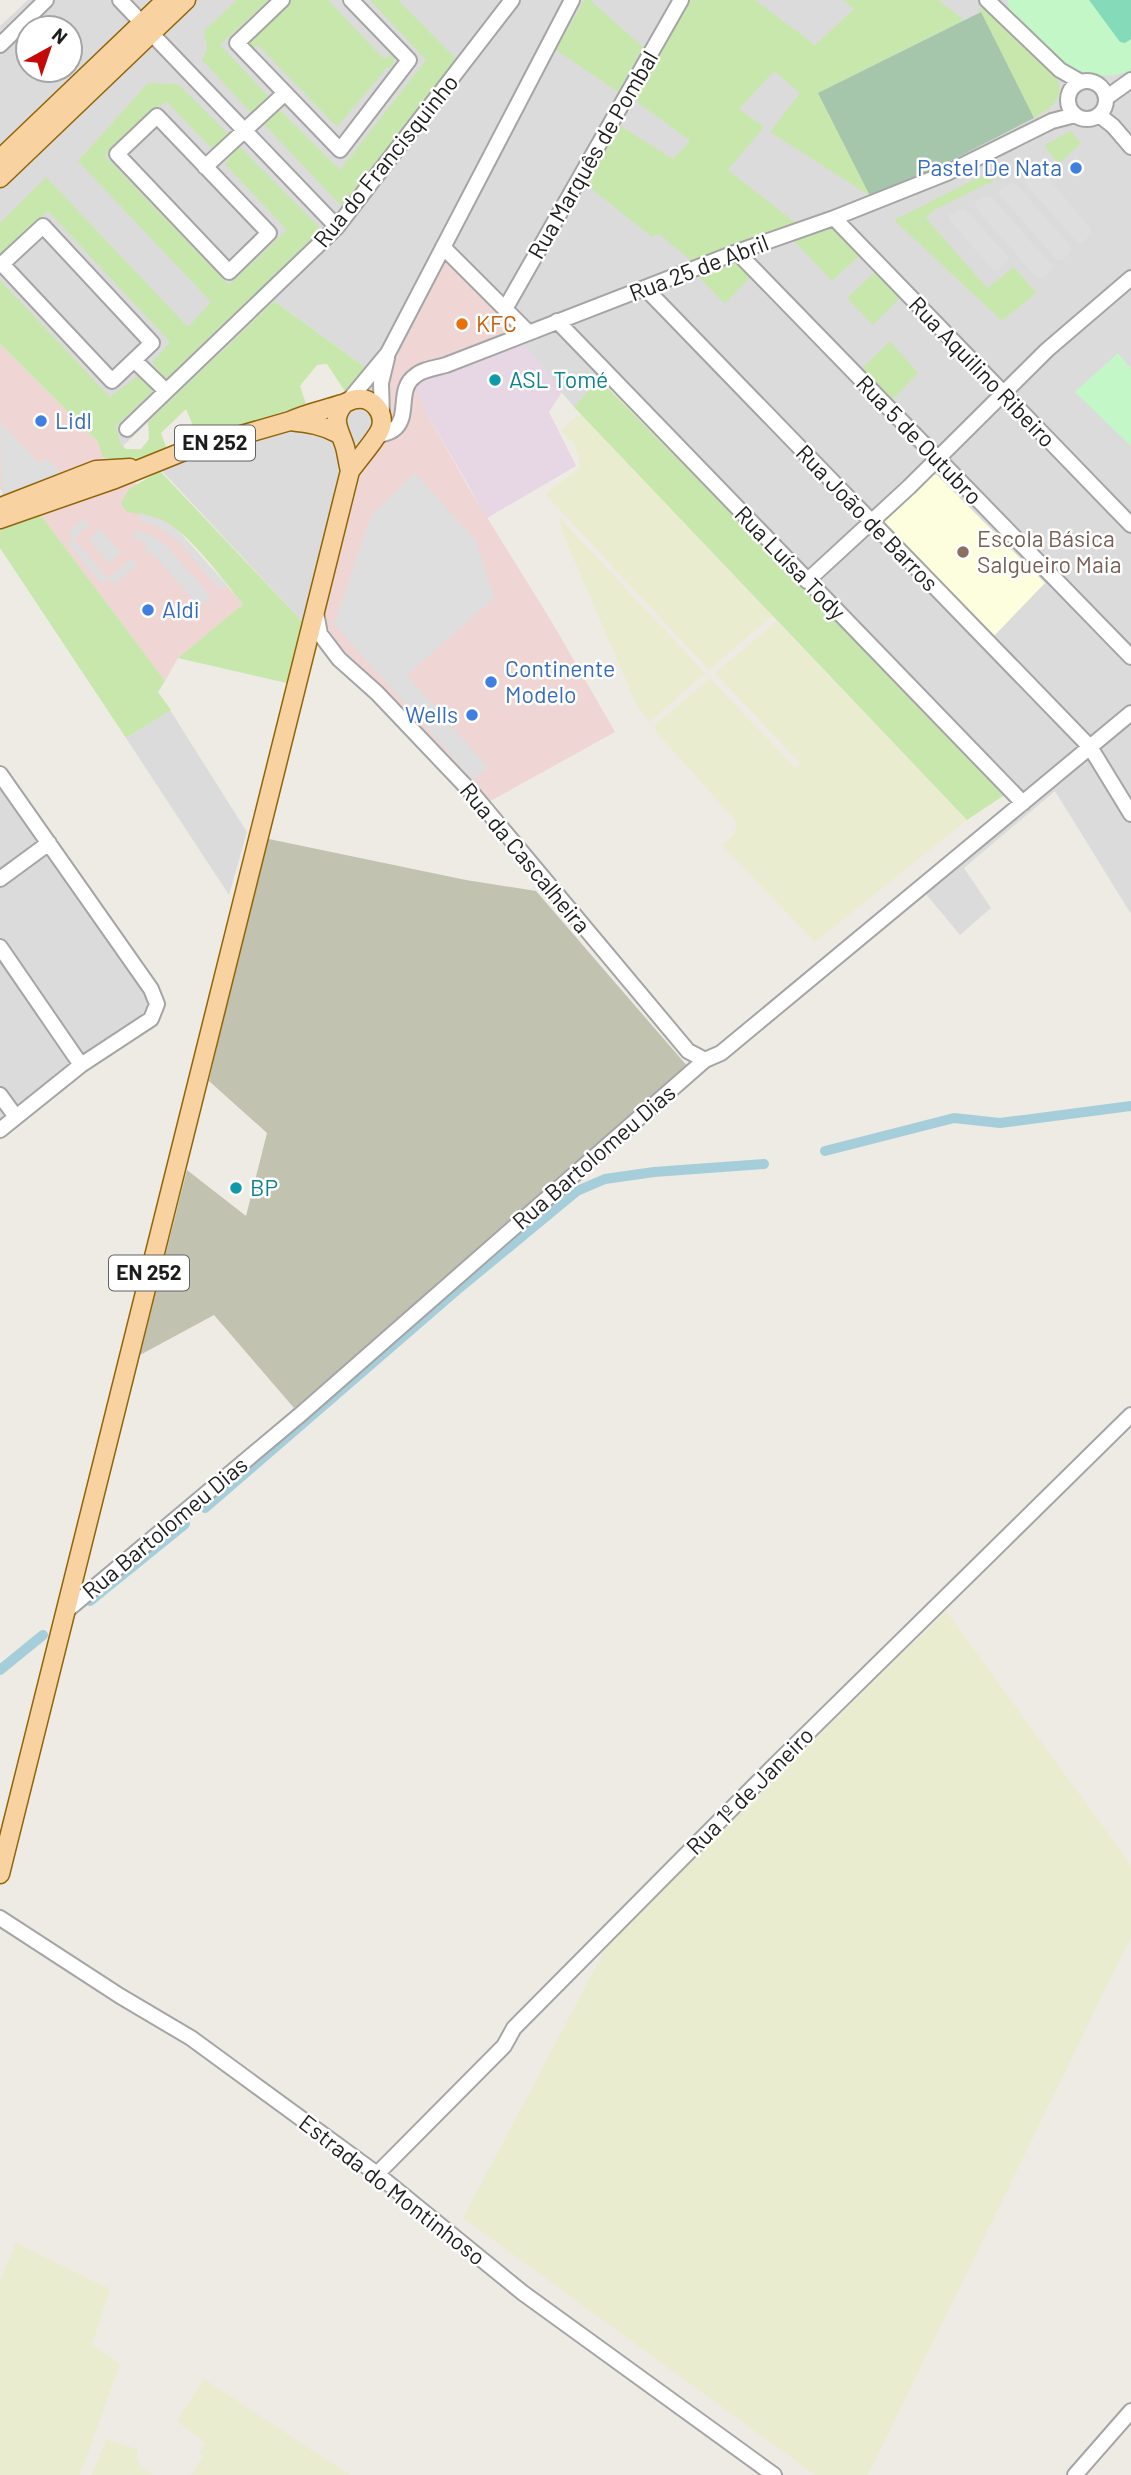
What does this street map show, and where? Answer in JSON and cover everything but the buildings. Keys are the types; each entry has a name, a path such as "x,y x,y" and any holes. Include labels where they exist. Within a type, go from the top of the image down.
{"main road":[{"path":"0,178 147,28 166,0"},
{"path":"0,159 147,28 186,0"},
{"path":"364,399 380,412 377,433 361,445 350,443 328,428 290,421 305,414 364,399"},
{"name":"EN 252","path":"347,402 336,418 350,471"},
{"name":"EN 252","path":"0,519 115,479 182,452 290,421"},
{"name":"EN 252","path":"0,1874 350,471 377,433"},
{"name":"EN 252","path":"0,508 96,470 140,467"}],"street":[{"path":"0,45 46,0"},
{"path":"120,0 337,227"},
{"path":"282,0 237,43 340,150 409,60 351,0"},
{"name":"Rua do Francisquinho","path":"127,429 337,227 512,0"},
{"path":"347,402 388,354 572,0"},
{"name":"Rua Marquês de Pombal","path":"505,309 681,0"},
{"path":"988,0 1060,70 1074,98 1087,119 1099,115 1105,107 1103,92 1091,81 1074,98"},
{"path":"1103,92 1130,80"},
{"path":"205,167 285,93"},
{"name":"Rua 25 de Abril","path":"377,433 394,429 400,422 404,391 408,381 415,375 947,173 1052,121 1074,98"},
{"path":"1099,115 1113,126 1131,147"},
{"path":"157,116 205,167 269,233 229,272 117,154 157,116"},
{"name":"Rua Aquilino Ribeiro","path":"834,218 1131,525"},
{"path":"43,226 152,344 134,360 112,381 2,264 43,226"},
{"path":"443,247 528,332"},
{"name":"Rua 5 de Outubro","path":"737,252 1131,657"},
{"path":"807,581 938,459 1047,350 1131,278"},
{"name":"Rua João de Barros","path":"646,289 1090,747 1131,814"},
{"name":"Rua Luísa Tody","path":"557,321 1023,803"},
{"path":"377,433 381,383 388,354"},
{"path":"134,360 166,391"},
{"name":"Rua da Cascalheira","path":"316,609 320,634 339,659 377,693 472,794 688,1051 705,1060"},
{"path":"302,665 315,653 330,654 339,659"},
{"name":"Rua Bartolomeu Dias","path":"65,1612 301,1414 705,1060 721,1053 1131,713"},
{"path":"0,774 150,989 157,1004 151,1019 82,1065 0,1130"},
{"path":"0,878 49,843"},
{"path":"0,947 82,1065"},
{"path":"0,1095 16,1117"},
{"name":"Rua 1º de Janeiro","path":"377,2174 504,2046 514,2028 766,1774 1131,1415"},
{"name":"Estrada do Montinhoso","path":"0,1918 120,1996 191,2038 377,2174 523,2292 774,2475"},
{"path":"1075,2475 1131,2411"}],"shaded area":[{"path":"28,0 1131,0 1131,914 1055,791 964,868 991,908 960,935 916,882 1022,794 610,370 574,407 524,344 446,262 359,471 323,619 302,621 149,457 346,393 365,367 274,301 120,449 0,321 0,26"},
{"path":"981,12 1034,118 918,178 870,196 818,93"},
{"path":"1037,170 1042,171 1091,229 1092,234 1082,243 1077,242 1025,183 1026,176"},
{"path":"1011,183 1016,184 1071,247 1071,251 1062,260 1057,260 999,194 1001,189"},
{"path":"986,196 991,197 1052,265 1052,269 1041,279 1036,277 975,207 976,201"},
{"path":"965,209 1008,257 997,270 992,269 949,219 949,215"},
{"path":"446,261 524,344 415,383 426,412 467,485 553,624 615,732 476,809 380,697 336,641 323,619 359,471 386,378"},
{"path":"0,344 101,445 103,458 5,494 0,489"},
{"path":"524,344 562,392 549,412 576,466 487,518 426,412 414,383"},
{"path":"584,415 773,615 709,670 545,494 580,468 574,444 560,430 577,416"},
{"path":"0,422 40,464 46,458 63,474 2,495"},
{"path":"415,473 476,540 494,598 407,675 488,767 473,780 334,624 372,514"},
{"name":"Escola Básica Salgueiro Maia","path":"930,474 937,475 1045,583 993,637 883,520"},
{"path":"133,480 243,604 178,658 165,681 40,514"},
{"path":"141,513 165,522 179,532 227,585 220,590 177,540 160,528 139,520"},
{"path":"558,516 705,673 650,722 637,706 563,534"},
{"path":"83,519 89,525 74,539 108,578 131,559 137,565 114,585 108,579 102,584 68,544 73,538 68,532"},
{"path":"100,529 121,553 109,564 89,539"},
{"path":"135,530 153,536 167,546 211,597 199,607 158,559 144,550 147,543 132,538"},
{"path":"777,621 967,820 815,942 722,845 735,833 736,821 656,732 654,726 710,678 795,768 801,764 715,673"},
{"path":"170,710 247,832 229,895 126,738"},
{"path":"0,766 166,1005 0,1139"},
{"path":"264,838 466,880 536,891 688,1067 294,1408 214,1315 140,1355 187,1170 246,1216 267,1133 209,1081"},
{"path":"946,1611 1131,1865 1131,1937 868,2475 815,2475 463,2218 609,1942"},
{"path":"16,2243 110,2289 92,2344 120,2364 80,2475 0,2475 0,2280"},
{"path":"204,2379 350,2475 191,2475 203,2456 200,2453 205,2443 177,2421"},
{"path":"106,2439 137,2449 137,2460 142,2468 153,2475 92,2475"}],"green space":[{"path":"237,0 269,0 220,45 271,99 255,117 202,60 207,49 204,31"},
{"path":"288,0 328,0 382,57 387,59 390,54 394,58 393,66 387,68 337,127 258,45 252,50 249,45 250,38"},
{"path":"370,0 398,0 457,60 341,206 263,123 279,109 340,170 426,60"},
{"path":"584,0 590,0 643,47 618,92 556,50"},
{"path":"691,0 755,0 815,45 854,9 843,0 938,0 964,20 818,93 870,196 770,132 800,93 774,71 739,109 764,127 728,170 797,224 692,261 659,234 652,237 583,182 619,125 673,159 690,141 632,98"},
{"path":"1007,0 1131,0 1131,70 1111,75 1094,75 1077,70 1035,36 1009,9"},
{"path":"1089,0 1131,0 1131,39 1125,43 1120,42"},
{"path":"987,7 1055,75 1059,83 1059,96 1056,101 1034,118 979,9"},
{"path":"148,83 178,84 231,137 216,153 166,101 105,156 229,285 287,230 225,164 239,146 321,229 171,376 165,378 152,363 170,342 48,211 0,260 0,223 46,177 188,327 211,302 78,161"},
{"path":"1071,131 1081,143 1062,161 1057,162 1046,144"},
{"path":"991,171 995,174 993,181 933,211 926,218 987,288 1014,267 1036,293 1002,321 894,220"},
{"path":"833,228 860,255 832,281 794,241"},
{"path":"734,263 752,275 725,304 697,275"},
{"path":"876,271 901,297 873,325 847,298"},
{"path":"0,280 110,397 139,375 155,385 154,390 116,426 120,443 126,449 141,449 149,439 148,422 274,301 365,367 346,393 327,364 317,365 300,386 306,404 199,440 186,409 161,433 167,450 134,460 103,458 98,442 0,344"},
{"path":"890,341 918,373 893,399 862,368"},
{"path":"1118,353 1131,369 1131,446 1075,392"},
{"path":"599,379 1006,794 967,820 574,407"},
{"path":"160,471 302,621 291,684 178,658 243,604 206,559 175,528 155,517 127,512 121,503 129,489"},
{"path":"40,514 165,681 158,692 171,710 126,738 0,548 0,527"}],"waterway":[{"path":"825,1151 954,1118 1000,1123 1131,1106"},
{"path":"205,1508 457,1290 577,1191 605,1179 654,1172 764,1164"},
{"path":"90,1601 185,1524"},
{"path":"0,1670 43,1635"}],"place":[{"name":"Pastel De Nata","path":"1076,168"},
{"name":"KFC","path":"462,324"},
{"name":"ASL Tomé","path":"495,380"},
{"name":"Lidl","path":"41,421"},
{"name":"Escola Básica Salgueiro Maia","path":"963,552"},
{"name":"Aldi","path":"148,610"},
{"name":"Continente Modelo","path":"491,682"},
{"name":"Wells","path":"472,715"},
{"name":"BP","path":"236,1188"}]}
